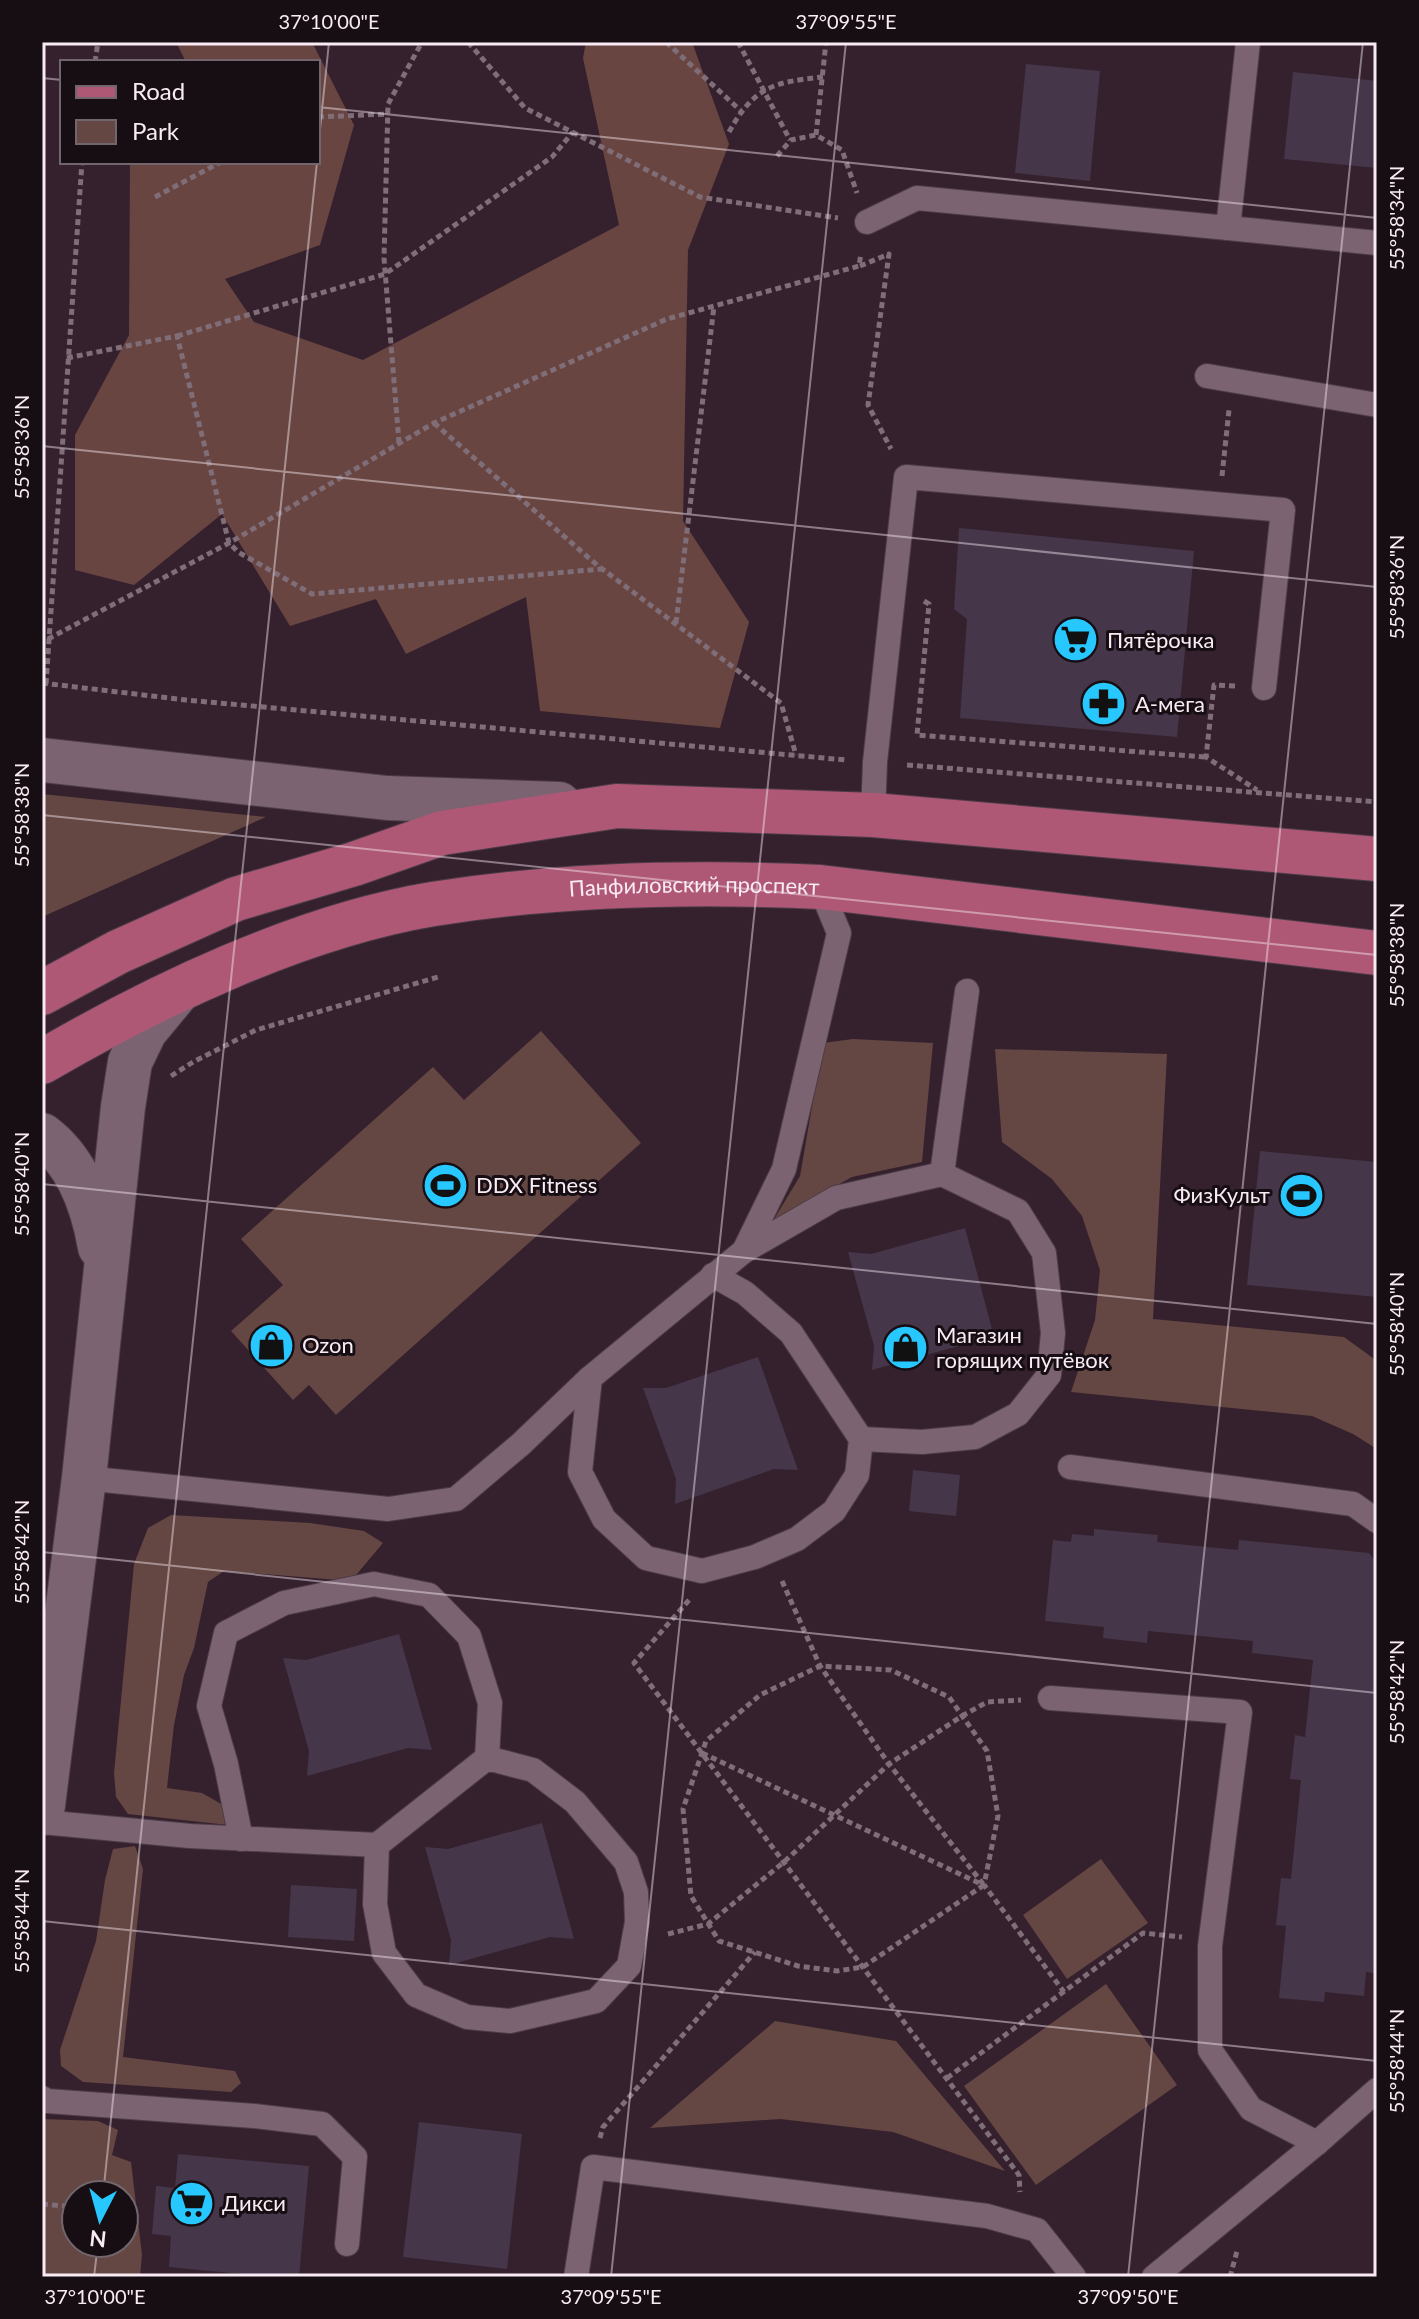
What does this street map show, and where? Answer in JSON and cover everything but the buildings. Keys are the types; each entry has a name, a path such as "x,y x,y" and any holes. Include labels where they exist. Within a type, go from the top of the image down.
{"main road":[{"path":"42,760 387,798 873,815 1377,859"},
{"path":"42,993 118,952 236,899 354,864 442,833 617,806"},
{"name":"Панфиловский проспект","path":"42,1062 179,990 270,950 363,921 432,904 618,885 739,883 820,887 1377,953"},
{"path":"42,1813 84,1478 130,1062 145,1031 179,990"},
{"path":"42,1135 73,1170 94,1211 106,1277"}],"lane":[{"path":"1228,228 1248,42"},
{"path":"867,222 917,198 1377,243"},
{"path":"1207,376 1377,405"},
{"path":"873,815 875,762 906,477 1283,510 1264,688"},
{"path":"744,1251 784,1169 839,933 820,887"},
{"path":"942,1174 967,991"},
{"path":"84,1478 388,1509 456,1499 521,1444 590,1378 744,1251 836,1198 942,1174 1018,1211 1044,1253 1053,1333 1049,1375 1018,1414 975,1437 922,1442 861,1439"},
{"path":"590,1378 580,1472 604,1519 646,1558 702,1571 755,1557 797,1539 834,1511 857,1475 861,1439 791,1333 745,1293 713,1275"},
{"path":"1070,1467 1353,1504 1377,1521"},
{"path":"42,1822 241,1839 377,1845 487,1758 490,1703 469,1636 429,1595 374,1584 284,1603 226,1633 209,1706 226,1764 241,1839"},
{"path":"1050,1698 1240,1712 1212,1940 1210,2050 1251,2109 1317,2143"},
{"path":"377,1845 375,1904 384,1953 416,1995 467,2017 510,2021 596,2001 629,1966 637,1922 636,1892 626,1862 575,1802 533,1770 487,1758"},
{"path":"1154,2277 1377,2090"},
{"path":"42,2098 322,2124 355,2157 347,2244"},
{"path":"576,2277 593,2167 987,2216 1037,2230 1074,2277"}],"path":[{"path":"399,443 385,274 388,104 422,42"},
{"path":"468,42 525,108 700,197 867,222"},
{"path":"666,42 741,111"},
{"path":"738,42 791,140"},
{"path":"816,135 826,42"},
{"path":"729,132 741,111 764,89 791,80 823,77"},
{"path":"320,117 388,114"},
{"path":"67,358 177,336 385,274 552,157 573,132"},
{"path":"777,156 791,140 816,135 842,150 867,222 859,266"},
{"path":"82,164 44,684 186,700 875,762 1377,802"},
{"path":"155,197 217,164"},
{"path":"48,639 229,543 434,423 667,319 859,266 889,254 868,405 906,477"},
{"path":"676,624 714,306"},
{"path":"177,336 229,543 238,552 312,594 602,569"},
{"path":"1219,505 1232,380"},
{"path":"434,423 602,569 781,703 796,755"},
{"path":"895,577 929,604 917,735 1206,757 1258,791"},
{"path":"1206,757 1214,685 1264,688"},
{"path":"123,1107 193,1062 256,1030 438,977"},
{"path":"769,1551 820,1666 889,1764 1064,1992"},
{"path":"693,1569 689,1601 634,1663 1019,2175 1020,2225"},
{"path":"820,1666 891,1670 949,1697 962,1716 987,1751 998,1816 984,1885 863,1967 837,1971 798,1966 719,1941 691,1896 683,1809 706,1741 760,1695 820,1666"},
{"path":"633,1943 708,1924 784,1862 889,1764 962,1716 987,1702 1050,1698"},
{"path":"702,1753 984,1885"},
{"path":"947,2078 1143,1933 1212,1940"},
{"path":"593,2167 603,2127 755,1952"}],"green space":[{"path":"42,794 266,817 42,917"},
{"path":"541,1031 641,1143 336,1415 309,1385 293,1400 231,1331 283,1285 241,1239 433,1067 464,1100"},
{"path":"853,1039 933,1043 922,1162 852,1177 773,1221 800,1176 823,1043"},
{"path":"995,1049 1167,1054 1153,1319 1344,1337 1377,1361 1377,1449 1353,1434 1312,1416 1071,1392 1095,1320 1100,1270 1082,1216 1052,1179 1002,1142"},
{"path":"171,1515 310,1523 364,1531 383,1543 351,1581 224,1571 208,1582 174,1725 167,1788 202,1793 223,1805 228,1825 128,1814 116,1797 114,1773 134,1564 148,1528"},
{"path":"135,1846 143,1869 123,2057 235,2071 241,2083 231,2092 83,2082 61,2066 60,2050 96,1941 113,1849"},
{"path":"1101,1859 1148,1923 1067,1979 1023,1915"},
{"path":"1106,1984 1177,2085 1036,2185 964,2086"},
{"path":"775,2021 896,2041 1005,2171 893,2132 780,2119 650,2128"},
{"path":"42,2119 98,2121 118,2130 112,2155 131,2162 133,2179 60,2179 60,2259 140,2259 140,2238 142,2255 140,2277 42,2277"}],"shaded area":[{"path":"176,42 312,42 354,125 320,245 225,279 254,322 363,360 619,225 583,58 586,42 692,42 729,144 688,250 683,521 749,622 720,728 540,711 526,597 406,654 376,599 290,626 222,514 134,585 75,570 75,435 129,335 130,164 320,164 320,60 185,60"}],"place":[{"name":"Пятёрочка","path":"1076,640"},
{"name":"А-мега","path":"1104,704"},
{"name":"DDX Fitness","path":"445,1185"},
{"name":"ФизКульт","path":"1301,1195"},
{"name":"Ozon","path":"271,1345"},
{"name":"Магазин горящих путёвок","path":"905,1348"},
{"name":"Дикси","path":"191,2203"}]}
